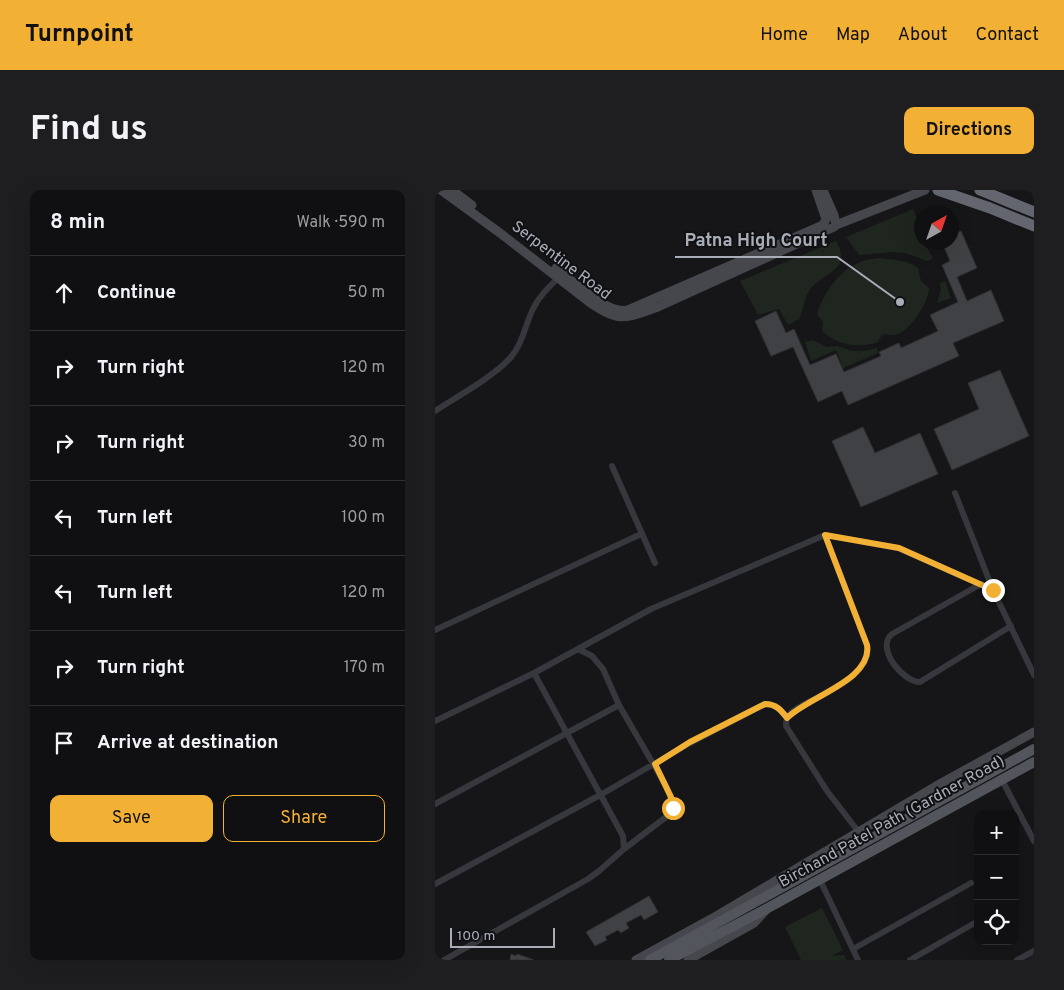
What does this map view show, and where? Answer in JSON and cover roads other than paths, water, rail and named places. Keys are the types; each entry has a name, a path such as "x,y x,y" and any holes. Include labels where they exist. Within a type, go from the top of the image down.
{"highway":[{"path":"938,190 1034,226"},
{"path":"980,190 1034,212"}],"main road":[{"name":"Birchand Patel Path (Gardner Road)","path":"719,927 864,842 1034,749"},
{"name":"Birchand Patel Path (Gardner Road)","path":"719,927 766,910 1034,762"},
{"path":"650,960 719,927"},
{"path":"669,960 719,927"}],"street":[{"name":"Serpentine Road","path":"441,190 560,275 604,312 635,315 658,307 836,224 925,190"},
{"path":"435,411 511,358 520,344 539,298 560,275 452,190"},
{"path":"617,314 823,225 826,219 817,190"},
{"path":"823,190 834,214 836,224"},
{"path":"611,466 655,563"},
{"path":"955,493 993,590 1034,675"},
{"path":"435,630 641,534"},
{"path":"435,721 534,673 665,603 825,535 899,548 993,590"},
{"path":"825,535 869,653 856,674 835,688 799,707 787,718 786,726 827,791 858,831 864,842"},
{"path":"981,584 887,638 887,651 890,657 910,680 920,682 1011,626"},
{"path":"444,960 588,879 670,814 673,808 671,797 655,764 619,704 603,669 592,656 578,649"},
{"path":"534,673 623,836 624,849"},
{"path":"435,804 619,704"},
{"path":"435,884 655,764 690,742 765,704 772,704 780,709 787,718"},
{"path":"636,960 711,919 935,786 1034,732"},
{"path":"1002,780 1034,841"},
{"path":"820,880 858,960"},
{"path":"853,949 971,883"},
{"path":"688,960 755,924 766,910"},
{"path":"911,960 974,923"},
{"path":"1017,960 1034,951"}],"place":[{"name":"Patna High Court","path":"900,302"}]}
